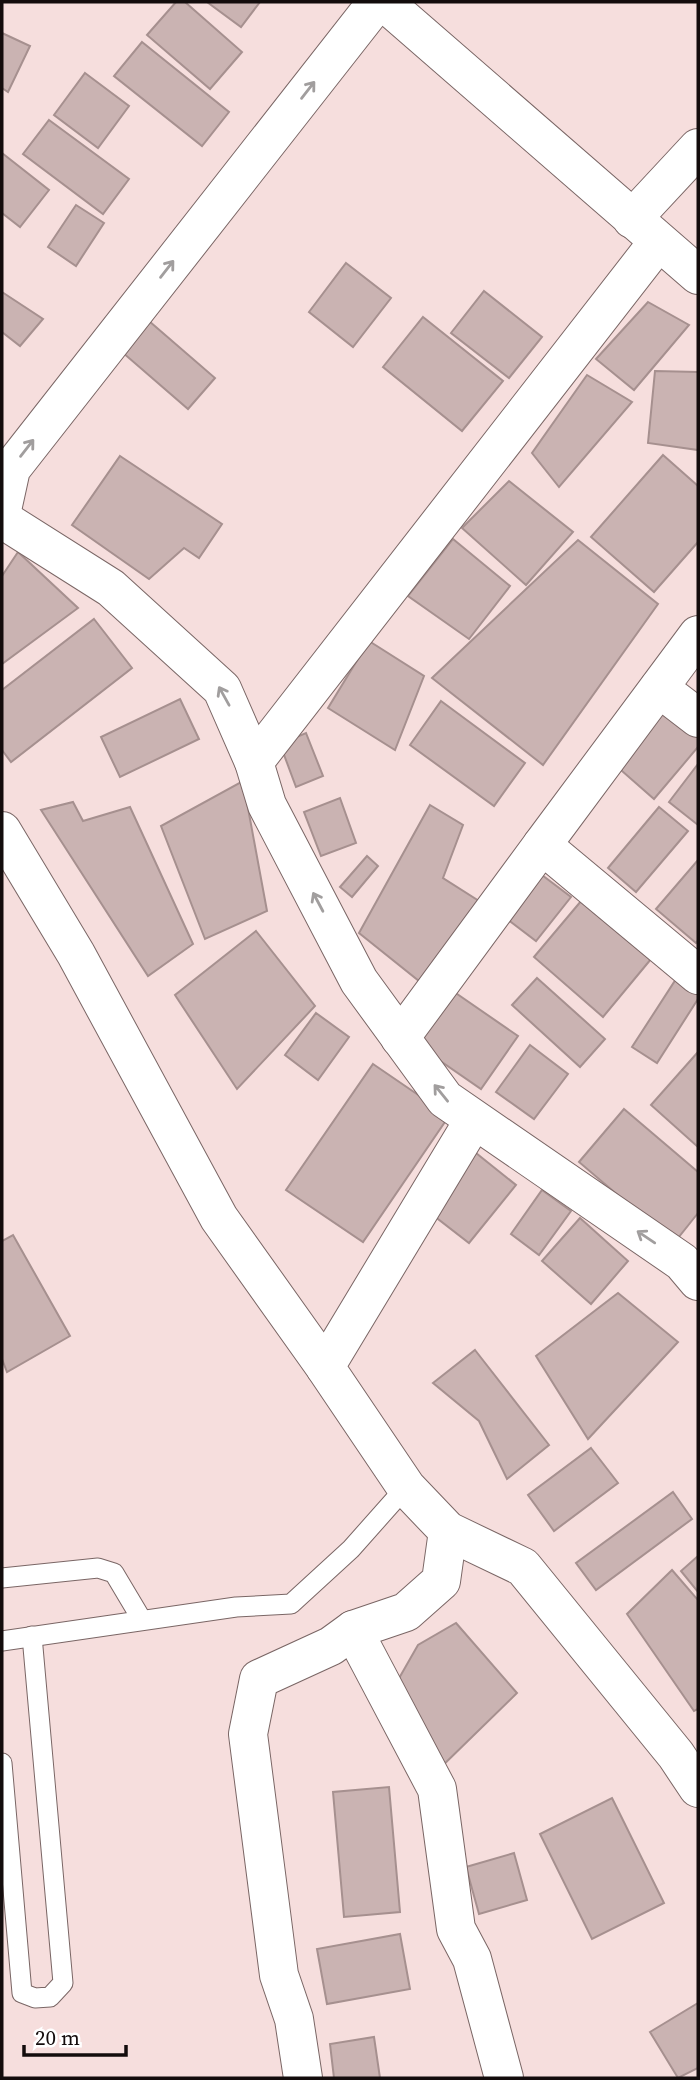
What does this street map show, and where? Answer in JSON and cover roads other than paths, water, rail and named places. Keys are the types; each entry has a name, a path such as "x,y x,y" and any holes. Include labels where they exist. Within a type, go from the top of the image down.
{"street":[{"path":"2,510 11,469 377,2"},
{"path":"384,2 698,275"},
{"path":"254,762 645,230 698,148"},
{"path":"2,519 111,588 222,689 254,762 267,805 359,981 444,1100 682,1262 698,1281"},
{"path":"400,1038 698,635"},
{"path":"659,688 698,718"},
{"path":"2,831 76,954 219,1218 406,1487 448,1531 523,1567 676,1755 698,1788"},
{"path":"542,845 698,975"},
{"path":"325,1367 474,1120"},
{"path":"303,2078 294,2020 279,1975 248,1734 259,1679 331,1646 354,1630 406,1612 441,1581 448,1531"},
{"path":"354,1630 437,1789 456,1929 472,1959 504,2078"}],"lane":[{"path":"2,1641 142,1619 236,1607 291,1604 351,1549 406,1487"},
{"path":"2,1578 97,1568 114,1573 142,1619"},
{"path":"2,1763 22,1993 34,1998 50,1997 63,1983 32,1636"}]}
